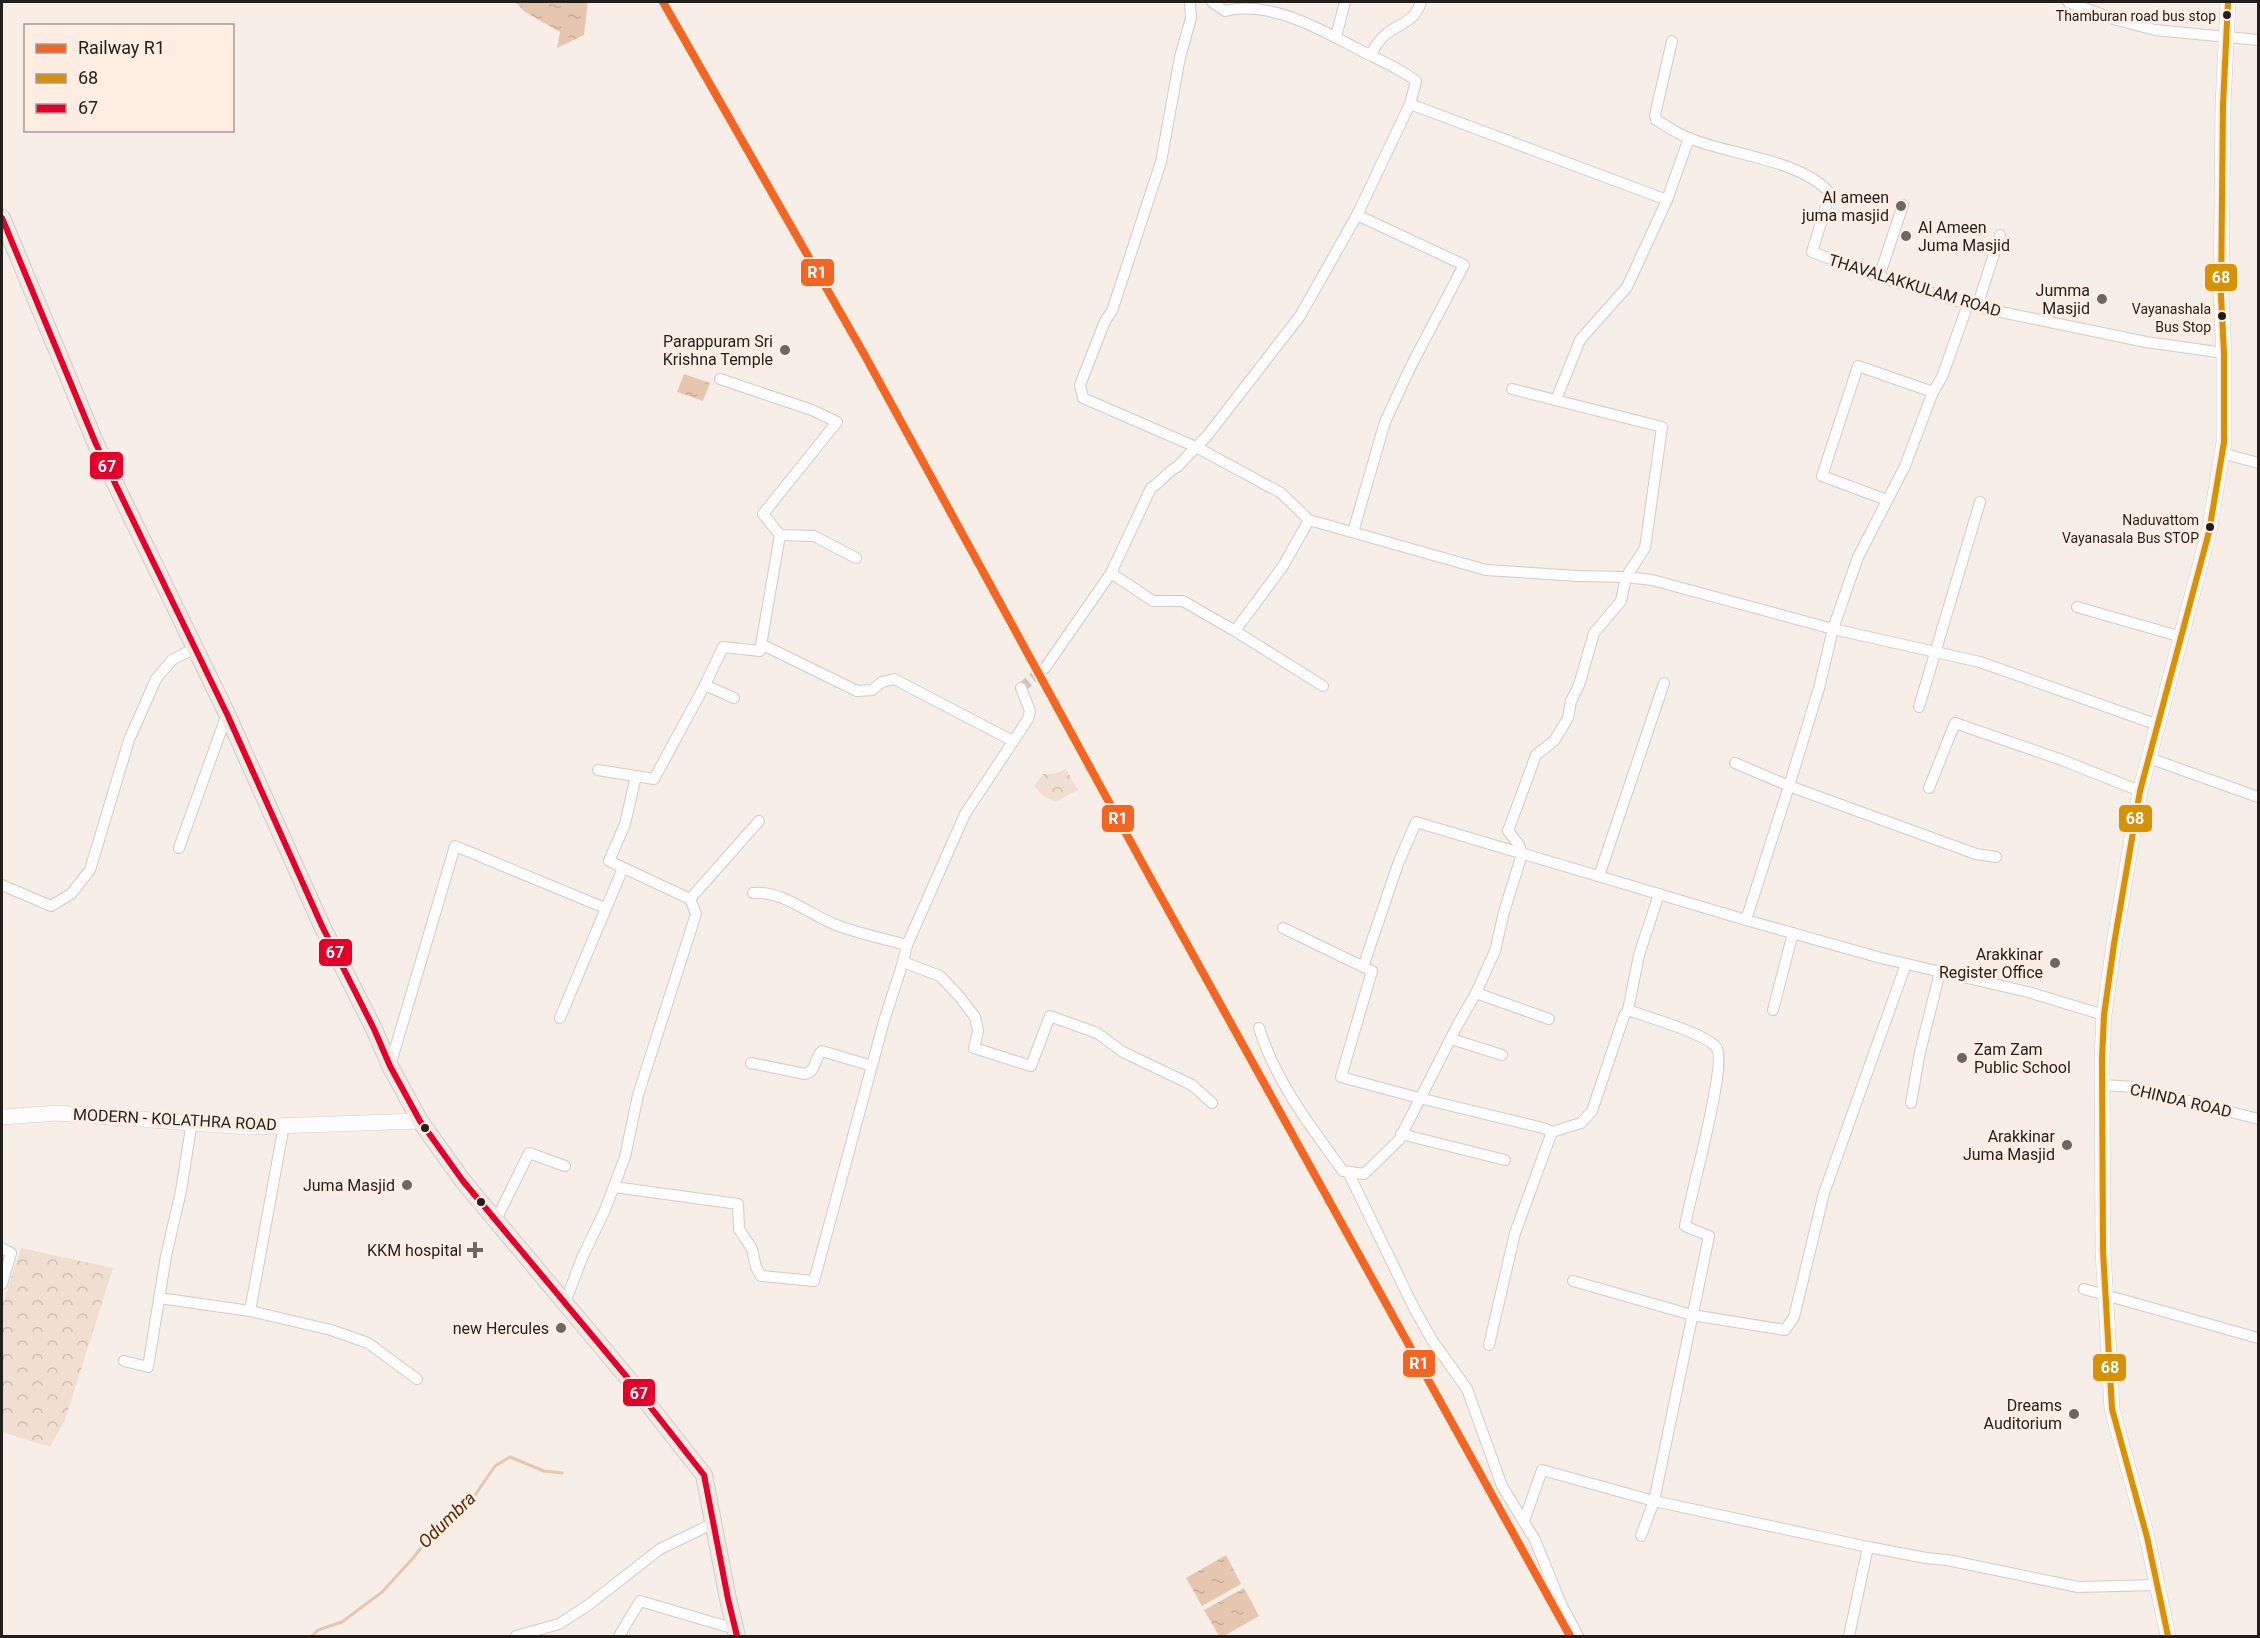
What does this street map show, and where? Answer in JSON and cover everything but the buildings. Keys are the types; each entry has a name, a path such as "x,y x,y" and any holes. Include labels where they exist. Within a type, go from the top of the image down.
{"main road":[{"path":"2168,1636 2147,1537 2112,1409 2102,1197 2104,1015 2140,791 2209,532 2222,453 2224,353 2221,296 2228,2"},
{"path":"2,218 96,444 227,714 322,926 390,1066 420,1120 463,1181 704,1475 736,1633"},
{"name":"MODERN - KOLATHRA ROAD","path":"2,1117 57,1113 192,1121 247,1127 420,1120"}],"street":[{"path":"1190,2 1191,18 1180,57 1161,162 1112,311 1080,385 1083,398 1196,447 1281,493 1309,520 1486,570 1652,580 1833,629 1980,662 2158,725"},
{"path":"1045,668 1111,573 1151,488 1163,480 1170,470 1177,467 1207,436 1300,316 1357,215 1410,104 1416,81 1403,71 1307,20 1272,6 1253,3 1234,6 1225,11 1212,2"},
{"path":"1336,36 1345,2"},
{"path":"1370,55 1383,36 1409,22 1421,2"},
{"path":"2068,2 2117,20 2155,30 2208,36 2226,35 2259,40"},
{"path":"1556,400 1580,340 1627,287 1667,200 1689,138 1656,120 1655,115 1672,41"},
{"path":"1410,104 1667,200"},
{"name":"THAVALAKKULAM ROAD","path":"1689,138 1765,160 1822,184 1830,193 1812,252 1879,277 1973,306 2146,342 2224,353"},
{"path":"1879,277 1904,205"},
{"path":"1353,532 1385,422 1411,366 1464,265 1357,215"},
{"path":"1746,920 1819,688 1833,629 1857,557 1905,466 1933,392 1942,377 1973,306 2000,235"},
{"path":"1887,500 1822,476 1858,366 1933,392"},
{"path":"598,770 654,779 705,685 723,646 760,651 780,535 763,514 837,422 812,410 720,380"},
{"path":"1259,1028 1271,1063 1283,1086 1343,1171 1364,1174 1401,1134 1476,993 1495,951 1522,854 1519,845 1508,831 1513,813 1536,755 1554,741 1568,718 1571,701 1579,684 1594,633 1620,601 1626,577 1645,548 1662,427 1512,389"},
{"path":"2222,453 2259,463"},
{"path":"1918,707 1980,502"},
{"path":"1234,630 1283,566 1309,520"},
{"path":"780,535 814,536 856,558"},
{"path":"1111,573 1153,601 1183,601 1323,686"},
{"path":"2077,607 2182,637"},
{"path":"761,644 857,691 872,690 882,682 894,679 1012,741"},
{"path":"2,885 51,906 71,894 90,870 129,740 156,679 172,660 195,648"},
{"path":"1599,876 1664,683"},
{"path":"705,685 734,698"},
{"path":"614,1187 738,1204 739,1229 752,1249 756,1268 761,1276 814,1281 907,945 965,814 1028,719 1030,711 1021,688"},
{"path":"179,848 227,714"},
{"path":"1929,788 1955,723 2062,760 2140,791"},
{"path":"2149,758 2259,797"},
{"path":"1735,763 1789,786 1976,854 1996,857"},
{"path":"565,1303 625,1157 638,1095 696,914 690,899 609,861 625,824 636,776"},
{"path":"690,899 759,821"},
{"path":"1363,967 1398,864 1416,822 1746,920 1906,964 2028,992 2104,1015"},
{"path":"390,1066 455,846 605,908"},
{"path":"560,1018 622,868"},
{"path":"753,893 766,892 783,898 838,926 907,945"},
{"path":"1283,928 1372,971 1341,1077 1552,1132 1581,1123 1592,1111 1628,1010 1639,955 1659,894"},
{"path":"1773,1010 1793,933"},
{"path":"903,962 940,976 959,996 975,1017 978,1031 974,1048 1031,1066 1050,1016 1097,1033 1123,1052 1192,1085 1212,1103"},
{"path":"1574,1281 1692,1315 1785,1330 1794,1317 1824,1193 1906,964"},
{"path":"1911,1102 1920,1052 1940,972"},
{"path":"1476,993 1549,1019"},
{"path":"1628,1010 1701,1037 1716,1047 1720,1054 1718,1081 1685,1226 1709,1236 1654,1501 1641,1536"},
{"path":"1450,1039 1502,1055"},
{"path":"751,1064 806,1074 810,1073 818,1054 822,1051 872,1066"},
{"name":"CHINDA ROAD","path":"2102,1085 2135,1087 2259,1119"},
{"path":"124,1361 148,1366 192,1121"},
{"path":"250,1311 284,1125"},
{"path":"1489,1345 1515,1233 1552,1132"},
{"path":"1401,1134 1505,1160"},
{"path":"495,1222 529,1153 565,1166"},
{"path":"1348,1172 1414,1308 1432,1340 1467,1389 1502,1486 1535,1540 1561,1604 1578,1636"},
{"path":"2,1248 11,1252 2,1284"},
{"path":"2084,1289 2259,1338"},
{"path":"159,1298 250,1311 331,1330 368,1343 417,1379"},
{"path":"1524,1521 1542,1470 1654,1501 1868,1547 1947,1560 2078,1587 2157,1585"},
{"path":"516,1636 560,1624 660,1550 714,1523"},
{"path":"1849,1636 1868,1547"},
{"path":"619,1636 640,1600 736,1633"}],"green space":[{"path":"1066,769 1078,790 1055,802 1042,795 1034,786 1043,774 1053,774"},
{"path":"21,1248 113,1268 65,1420 50,1447 2,1432 2,1306"}],"water":[{"path":"515,2 588,2 584,35 557,48 560,32 525,12"},
{"path":"684,374 710,383 703,401 677,392"},
{"path":"1226,1555 1241,1584 1202,1606 1186,1578"},
{"path":"1244,1588 1259,1616 1224,1636 1219,1636 1204,1610"}],"waterway":[{"name":"Odumbra","path":"312,1636 318,1630 342,1622 382,1592 414,1557 438,1525 471,1501 495,1466 510,1457 544,1471 562,1473"}],"tunnel":[{"path":"1021,688 1045,668"}],"rail line":[{"name":"R1","path":"663,2 864,354 1151,879 1570,1636"}],"transit line":[{"name":"68","path":"2168,1636 2147,1537 2112,1409 2103,1251 2102,1059 2104,1015 2114,944 2140,791 2209,532 2224,442 2224,353 2221,296 2223,105 2228,2"},
{"name":"67","path":"2,218 96,444 227,714 322,926 390,1066 420,1121 463,1181 626,1376 704,1475 737,1636"}],"place":[{"name":"Thamburan road bus stop","path":"2227,15"},
{"name":"Al ameen juma masjid","path":"1901,206"},
{"name":"Al Ameen Juma Masjid","path":"1906,236"},
{"name":"Jumma Masjid","path":"2102,299"},
{"name":"Vayanashala Bus Stop","path":"2222,316"},
{"name":"Parappuram Sri Krishna Temple","path":"785,350"},
{"name":"Naduvattom Vayanasala Bus STOP","path":"2210,527"},
{"name":"Arakkinar Register Office","path":"2055,963"},
{"name":"Zam Zam Public School","path":"1962,1058"},
{"name":"Arakkinar Juma Masjid","path":"2067,1145"},
{"name":"Juma Masjid","path":"407,1185"},
{"name":"KKM hospital","path":"475,1250"},
{"name":"new Hercules","path":"561,1328"},
{"name":"Dreams Auditorium","path":"2074,1414"}]}
